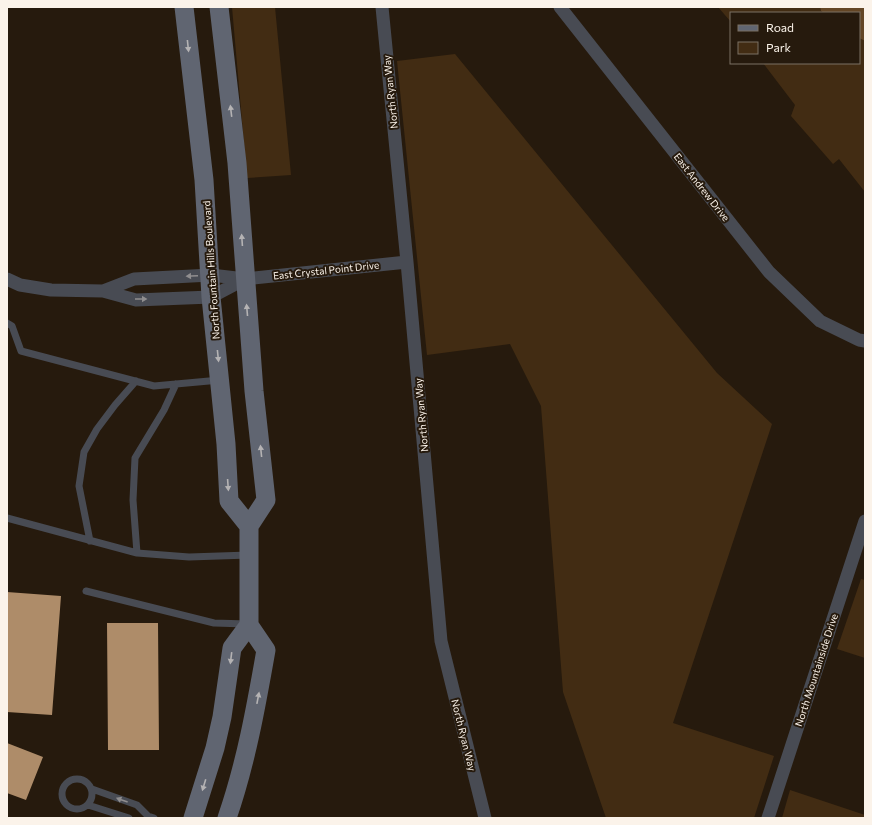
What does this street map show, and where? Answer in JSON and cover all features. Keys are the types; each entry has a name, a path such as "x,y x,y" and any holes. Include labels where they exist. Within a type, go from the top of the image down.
{"main road":[{"name":"North Fountain Hills Boulevard","path":"184,7 191,78 204,180 211,275 211,297 220,380 229,501 249,526"},
{"path":"219,7 237,164 254,391 266,500 249,526 249,625 266,650 242,771 227,818"},
{"path":"193,818 215,748 222,718 232,648 249,625"}],"street":[{"name":"North Ryan Way","path":"382,7 407,262 441,641 485,818"},
{"name":"East Andrew Drive","path":"560,7 769,272 820,321 858,340 865,341"},
{"name":"East Crystal Point Drive","path":"103,291 134,279 211,275 245,279 407,262"},
{"name":"East Crystal Point Drive","path":"7,279 20,285 51,290 103,291 136,300 211,297 245,279"},
{"name":"North Mountainside Drive","path":"768,818 865,521"}],"lane":[{"path":"7,323 12,326 21,351 136,382 154,386 220,380"},
{"path":"90,541 79,486 84,452 97,429 115,405 136,382"},
{"path":"137,553 133,500 135,458 164,410 176,384"},
{"path":"7,518 137,553 189,557 249,555"},
{"path":"86,591 214,623 249,625"},
{"path":"92,789 92,799 88,805 81,809 76,810 71,808 63,801 62,790 68,782 77,779 86,781 92,789 137,806 151,817"},
{"path":"88,805 130,818"},
{"path":"138,818 151,817"}],"green space":[{"path":"232,7 275,7 291,175 247,178"},
{"path":"718,7 820,7 822,12 730,12 730,21"},
{"path":"860,38 865,41 865,192 839,159 833,164 791,116 795,105 764,64 860,64"},
{"path":"455,54 717,373 772,424 673,723 774,756 754,818 606,818 563,692 541,406 510,344 427,355 397,61"},
{"path":"861,579 865,580 865,658 837,649"},
{"path":"790,790 865,815 865,818 782,818"}],"shaded area":[{"path":"820,7 865,7 865,41 860,38 860,12 821,11"}],"building":[{"path":"7,592 61,596 52,715 7,712"},
{"path":"107,623 158,623 159,750 108,750"},
{"path":"7,743 43,757 26,800 7,793"}]}
